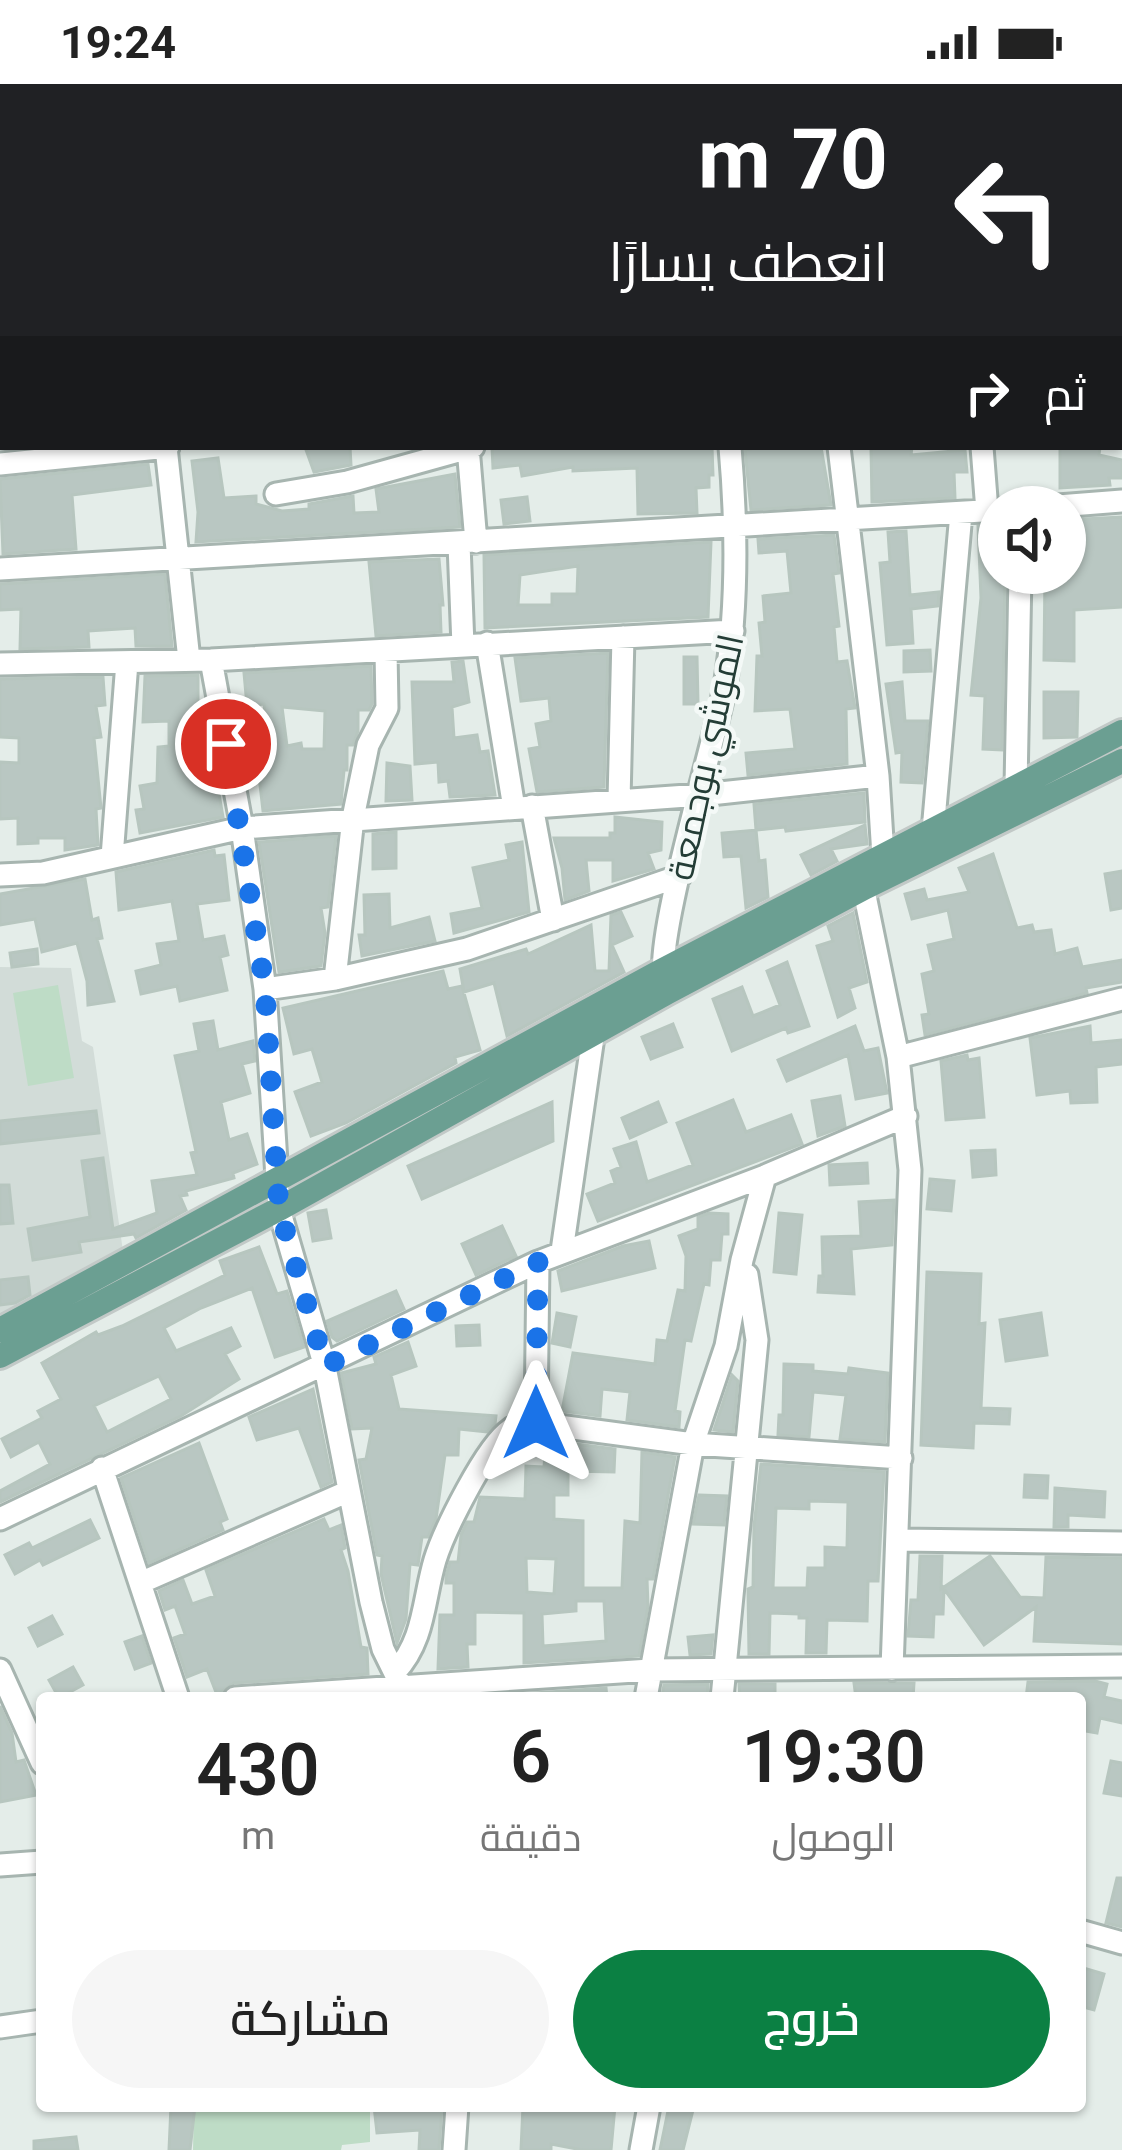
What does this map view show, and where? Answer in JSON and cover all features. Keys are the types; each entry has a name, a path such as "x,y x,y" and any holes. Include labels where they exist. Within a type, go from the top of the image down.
{"main road":[{"path":"862,878 883,856 1122,732"},
{"path":"0,1330 276,1180 862,878 1122,761"},
{"path":"0,1356 593,1037 664,981"}],"street":[{"path":"0,464 138,450"},
{"path":"167,450 178,561 242,829 265,989 279,1209 325,1366 383,1649 402,1686"},
{"path":"276,494 346,482 459,450"},
{"path":"463,646 470,450"},
{"name":"الموشي بوجمعة","path":"664,981 680,876 716,737 733,631 737,526 730,450"},
{"path":"839,450 883,856"},
{"path":"983,450 989,486"},
{"path":"1086,504 1122,501"},
{"path":"0,569 978,511"},
{"path":"933,831 961,512"},
{"path":"1016,787 1020,594"},
{"path":"0,664 200,660 733,631"},
{"path":"619,800 623,637"},
{"path":"487,643 553,920"},
{"path":"335,979 353,818 368,745 387,708 386,651"},
{"path":"112,857 128,662"},
{"path":"0,875 30,875 242,829 701,795 878,776"},
{"path":"265,989 335,979 467,949 680,876"},
{"path":"862,878 898,1057 910,1170 892,1669"},
{"path":"898,1057 1122,1000"},
{"path":"562,1251 593,1037"},
{"path":"0,1519 562,1251 765,1176 906,1116"},
{"path":"647,1692 693,1444 726,1346 742,1260 765,1176"},
{"path":"723,1692 757,1340 742,1260"},
{"path":"536,1423 538,1262"},
{"path":"402,1686 430,1576 454,1516 505,1433 518,1425 536,1423 693,1444 901,1458"},
{"path":"102,1468 176,1692"},
{"path":"140,1583 349,1491"},
{"path":"899,1540 1122,1543"},
{"path":"318,1692 650,1670 1122,1666"},
{"path":"0,1670 31,1711"},
{"path":"0,1865 36,1862"},
{"path":"1086,1932 1122,1943"},
{"path":"0,2026 36,2021"},
{"path":"454,2150 457,2112"},
{"path":"637,2112 641,2149"},
{"path":"641,2149 648,2112"}],"shaded area":[{"path":"0,967 71,968 82,1041 93,1047 123,1251 0,1322"}],"green space":[{"path":"58,985 74,1078 28,1086 13,993"},
{"path":"194,2112 370,2112 370,2142 342,2145 341,2150 193,2150"}],"building":[{"path":"306,450 350,450 351,465 314,472"},
{"path":"492,450 712,450 713,475 709,475 709,487 696,488 697,513 638,514 637,468 573,471 573,467 522,476 520,465 493,468"},
{"path":"745,450 822,450 831,505 751,510"},
{"path":"871,450 912,450 911,455 965,450 967,472 954,472 955,498 872,502"},
{"path":"1060,450 1100,450 1099,455 1122,460 1122,478 1109,478 1110,485 1060,486"},
{"path":"218,458 224,498 256,496 256,504 282,511 309,509 309,504 353,496 354,513 379,512 376,489 455,474 460,527 196,542 192,461"},
{"path":"148,464 151,485 72,495 76,549 3,554 0,479"},
{"path":"527,497 530,521 504,524 501,500"},
{"path":"1122,517 1122,607 1074,610 1074,661 1044,660 1045,594 1086,594 1086,519"},
{"path":"906,531 910,595 939,592 938,606 911,609 913,643 887,645 880,563 890,562 888,532"},
{"path":"834,535 839,573 833,574 839,626 834,627 837,662 847,661 855,708 846,709 847,764 748,775 746,753 795,749 790,709 755,711 757,656 762,656 759,623 765,622 763,596 791,593 787,551 759,553 758,539"},
{"path":"711,542 708,617 485,628 484,555","holes":["578,566 577,594 552,594 552,605 518,605 520,575"]},
{"path":"439,559 441,632 376,636 369,562"},
{"path":"165,574 172,646 136,646 135,628 88,631 89,647 20,649 21,609 0,610 0,584"},
{"path":"981,594 1005,594 1002,750 983,749 985,696 971,695"},
{"path":"930,650 931,671 904,672 904,651"},
{"path":"608,653 604,787 537,792 529,749 540,747 536,724 551,721 549,698 521,701 515,658"},
{"path":"684,657 697,657 698,704 684,704"},
{"path":"463,661 469,702 452,707 454,738 477,735 480,752 488,751 495,795 450,797 448,781 439,782 438,762 415,764 412,682 454,682 452,662"},
{"path":"371,666 372,704 369,710 358,710 358,731 353,745 347,745 341,804 263,811 255,741 268,740 264,704 247,706 244,673","holes":["282,707 325,711 324,749 302,749 301,743 287,746"]},
{"path":"198,675 198,707 204,707 223,817 140,833 136,810 144,809 140,786 157,783 158,747 169,746 169,721 143,722 145,676"},
{"path":"103,677 105,705 96,706 101,737 94,738 101,808 96,809 98,845 65,850 65,838 18,844 18,818 0,819 0,762 19,763 19,738 0,737 0,679"},
{"path":"902,682 905,721 928,721 922,783 901,782 902,752 896,753 886,684"},
{"path":"1044,692 1078,692 1077,737 1044,738"},
{"path":"387,763 410,766 412,800 386,801"},
{"path":"864,793 865,822 756,830 754,804"},
{"path":"615,817 662,822 661,850 648,853 654,869 613,881 613,860 586,860 589,891 565,900 554,838 610,838 615,833"},
{"path":"865,825 867,844 831,849 837,861 811,875 801,855"},
{"path":"756,830 768,897 746,908 741,856 724,857 722,833"},
{"path":"396,832 396,868 373,869 373,834"},
{"path":"336,836 328,907 321,908 325,933 321,966 279,972 259,842"},
{"path":"522,842 529,912 454,933 451,914 482,908 473,868 509,860 506,845"},
{"path":"214,850 215,856 224,855 229,900 197,904 203,940 224,936 228,955 220,957 227,990 180,1001 177,986 141,994 136,971 161,965 157,944 179,941 172,901 119,910 116,872"},
{"path":"993,854 1017,928 1032,925 1034,932 1051,930 1055,954 1077,948 1082,967 1122,960 1122,982 925,1035 922,1015 929,1014 922,974 934,971 928,945 954,939 948,910 912,919 905,894 924,889 927,900 969,892 959,868"},
{"path":"1122,871 1122,908 1111,910 1105,874"},
{"path":"85,879 92,920 98,918 102,938 97,939 114,1001 88,1005 77,943 42,952 35,919 0,925 0,894"},
{"path":"389,894 390,928 429,917 435,941 362,956 359,935 365,935 364,895"},
{"path":"621,912 632,936 612,945 624,972 507,1036 494,983 464,992 460,969 526,949 528,954 591,925 595,971 609,971 611,915"},
{"path":"853,913 867,982 849,988 855,1008 838,1017 817,946 833,941 828,926"},
{"path":"37,949 38,964 12,967 10,953"},
{"path":"787,962 809,1026 788,1033 786,1028 732,1051 713,999 742,987 753,1016 780,1005 767,971"},
{"path":"443,971 448,989 462,986 480,1050 455,1057 456,1063 346,1123 311,1136 295,1092 322,1082 312,1049 294,1054 283,1008"},
{"path":"213,1021 218,1050 253,1041 255,1061 242,1064 250,1093 221,1102 229,1140 247,1134 257,1164 233,1173 234,1178 186,1191 187,1195 180,1196 186,1210 136,1238 134,1234 79,1242 81,1252 33,1260 28,1229 90,1217 82,1161 103,1158 113,1229 157,1213 152,1181 197,1175 175,1056 199,1051 194,1024"},
{"path":"673,1024 682,1047 651,1059 642,1037"},
{"path":"855,1026 864,1051 878,1048 887,1093 856,1099 848,1055 787,1081 778,1060"},
{"path":"1090,1026 1091,1043 1122,1040 1122,1064 1096,1067 1097,1102 1071,1103 1070,1091 1037,1095 1030,1038"},
{"path":"967,1055 968,1060 979,1058 984,1117 946,1120 941,1061"},
{"path":"840,1096 845,1126 818,1136 812,1101"},
{"path":"733,1100 746,1132 791,1115 802,1144 598,1221 587,1194 615,1183 611,1171 621,1167 614,1149 636,1142 647,1182 693,1165 677,1123"},
{"path":"552,1102 553,1141 422,1199 408,1166"},
{"path":"658,1102 666,1122 630,1138 622,1118"},
{"path":"96,1111 99,1133 0,1144 0,1121"},
{"path":"995,1150 996,1175 973,1177 971,1151"},
{"path":"867,1163 868,1183 830,1185 829,1165"},
{"path":"930,1179 954,1181 951,1211 927,1209"},
{"path":"0,1185 9,1185 13,1223 0,1224"},
{"path":"894,1200 892,1245 851,1249 854,1294 818,1292 819,1276 823,1276 822,1237 861,1236 859,1202"},
{"path":"326,1210 331,1238 313,1241 308,1213"},
{"path":"779,1213 802,1215 796,1274 774,1272"},
{"path":"728,1214 728,1234 722,1234 720,1260 711,1260 709,1285 704,1284 691,1341 685,1340 675,1411 680,1412 679,1427 627,1420 630,1392 602,1389 600,1416 562,1411 573,1353 655,1364 657,1340 667,1341 678,1290 685,1291 686,1256 679,1236 698,1229 698,1217"},
{"path":"502,1226 516,1256 476,1275 462,1244"},
{"path":"649,1241 655,1268 562,1291 558,1271"},
{"path":"259,1247 277,1294 287,1291 304,1347 275,1357 252,1288 201,1308 164,1328 176,1351 231,1328 240,1346 225,1354 239,1379 181,1416 0,1502 0,1491 50,1464 39,1442 11,1457 2,1439 42,1418 38,1411 61,1399 42,1363 96,1332 122,1326 225,1275 220,1261","holes":["159,1376 171,1399 107,1432 94,1406"]},
{"path":"927,1272 981,1274 979,1324 985,1323 981,1408 1010,1409 1009,1424 974,1423 973,1448 921,1445"},
{"path":"28,1277 30,1295 0,1305 0,1280"},
{"path":"396,1291 404,1309 337,1341 332,1337 327,1321"},
{"path":"557,1313 576,1317 570,1347 552,1343"},
{"path":"1041,1313 1047,1355 1006,1361 1000,1320"},
{"path":"479,1325 480,1345 457,1346 456,1326"},
{"path":"408,1342 416,1366 391,1375 399,1409 496,1416 487,1432 459,1429 458,1455 445,1455 436,1519 428,1537 422,1537 418,1565 410,1564 406,1619 397,1643 359,1460 366,1459 372,1428 352,1429 341,1373 376,1364 374,1357"},
{"path":"784,1364 813,1365 813,1371 848,1374 849,1368 888,1373 885,1442 840,1439 846,1395 813,1392 809,1437 778,1435"},
{"path":"732,1375 738,1381 733,1432 714,1430"},
{"path":"313,1389 332,1482 321,1487 299,1428 257,1440 249,1417"},
{"path":"546,1440 615,1449 614,1472 568,1471 568,1495 554,1495 554,1519 583,1521 583,1588 622,1588 625,1521 640,1523 642,1452 675,1457 653,1579 647,1579 648,1606 639,1656 524,1663 524,1613 475,1612 475,1644 467,1644 468,1667 438,1669 440,1615 454,1615 454,1583 446,1583 446,1576 450,1562 458,1562 461,1535 467,1522 474,1522 480,1497 525,1499 526,1466 544,1467","holes":["526,1558 556,1559 554,1594 527,1592","576,1601 604,1601 606,1641 543,1646 542,1614 576,1611"]},
{"path":"199,1443 227,1519 220,1522 223,1530 149,1563 121,1478"},
{"path":"761,1464 884,1472 878,1581 868,1581 867,1621 827,1620 826,1653 806,1653 807,1618 770,1613 769,1654 749,1654","holes":["809,1501 848,1502 847,1548 825,1547 825,1568 808,1568 807,1588 773,1588 776,1508 809,1509"]},
{"path":"1025,1475 1048,1476 1047,1498 1024,1497"},
{"path":"1055,1488 1105,1492 1104,1517 1068,1515 1068,1527 1054,1527"},
{"path":"699,1495 727,1496 724,1525 693,1524"},
{"path":"324,1519 329,1530 341,1525 345,1548 341,1550 361,1647 367,1648 368,1674 234,1683 221,1692 216,1692 207,1669 187,1677 174,1638 185,1634 175,1606 165,1610 159,1591 183,1580 192,1604 215,1596 206,1570"},
{"path":"90,1520 99,1538 15,1574 5,1555 29,1543 32,1548"},
{"path":"920,1556 942,1556 941,1589 990,1556 1020,1597 1044,1598 1046,1557 1122,1558 1122,1644 1034,1641 1036,1607 984,1645 944,1589 943,1614 934,1614 933,1637 908,1636 911,1600 918,1600"},
{"path":"52,1616 62,1634 38,1646 29,1628"},
{"path":"713,1635 711,1654 690,1655 688,1637"},
{"path":"142,1636 151,1663 135,1669 125,1642"},
{"path":"73,1667 83,1685 56,1692 49,1680"},
{"path":"1028,1682 1107,1684 1104,1697 1122,1701 1122,1723 1100,1718 1097,1733 1086,1731 1086,1692 1027,1692"},
{"path":"854,1683 914,1683 913,1692 855,1692"},
{"path":"708,1684 707,1692 663,1692 664,1685"},
{"path":"739,1684 775,1684 775,1692 740,1692"},
{"path":"606,1688 606,1692 549,1692"},
{"path":"0,1706 12,1733 16,1762 24,1760 36,1795 0,1802"},
{"path":"1111,1761 1122,1763 1122,1796 1104,1793"},
{"path":"1117,1878 1122,1878 1122,1927 1106,1923"},
{"path":"1086,1969 1104,1974 1094,2010 1086,2008"},
{"path":"171,2112 194,2112 190,2150 169,2150"},
{"path":"375,2112 442,2112 439,2150 419,2150 420,2130 377,2133"},
{"path":"523,2112 614,2112 611,2150 551,2144 551,2150 521,2150"},
{"path":"668,2112 692,2112 683,2150 660,2150"},
{"path":"76,2137 78,2150 34,2150 34,2141"}],"route":[{"path":"226,744 265,989 279,1209 325,1366 538,1262 536,1423"}]}
